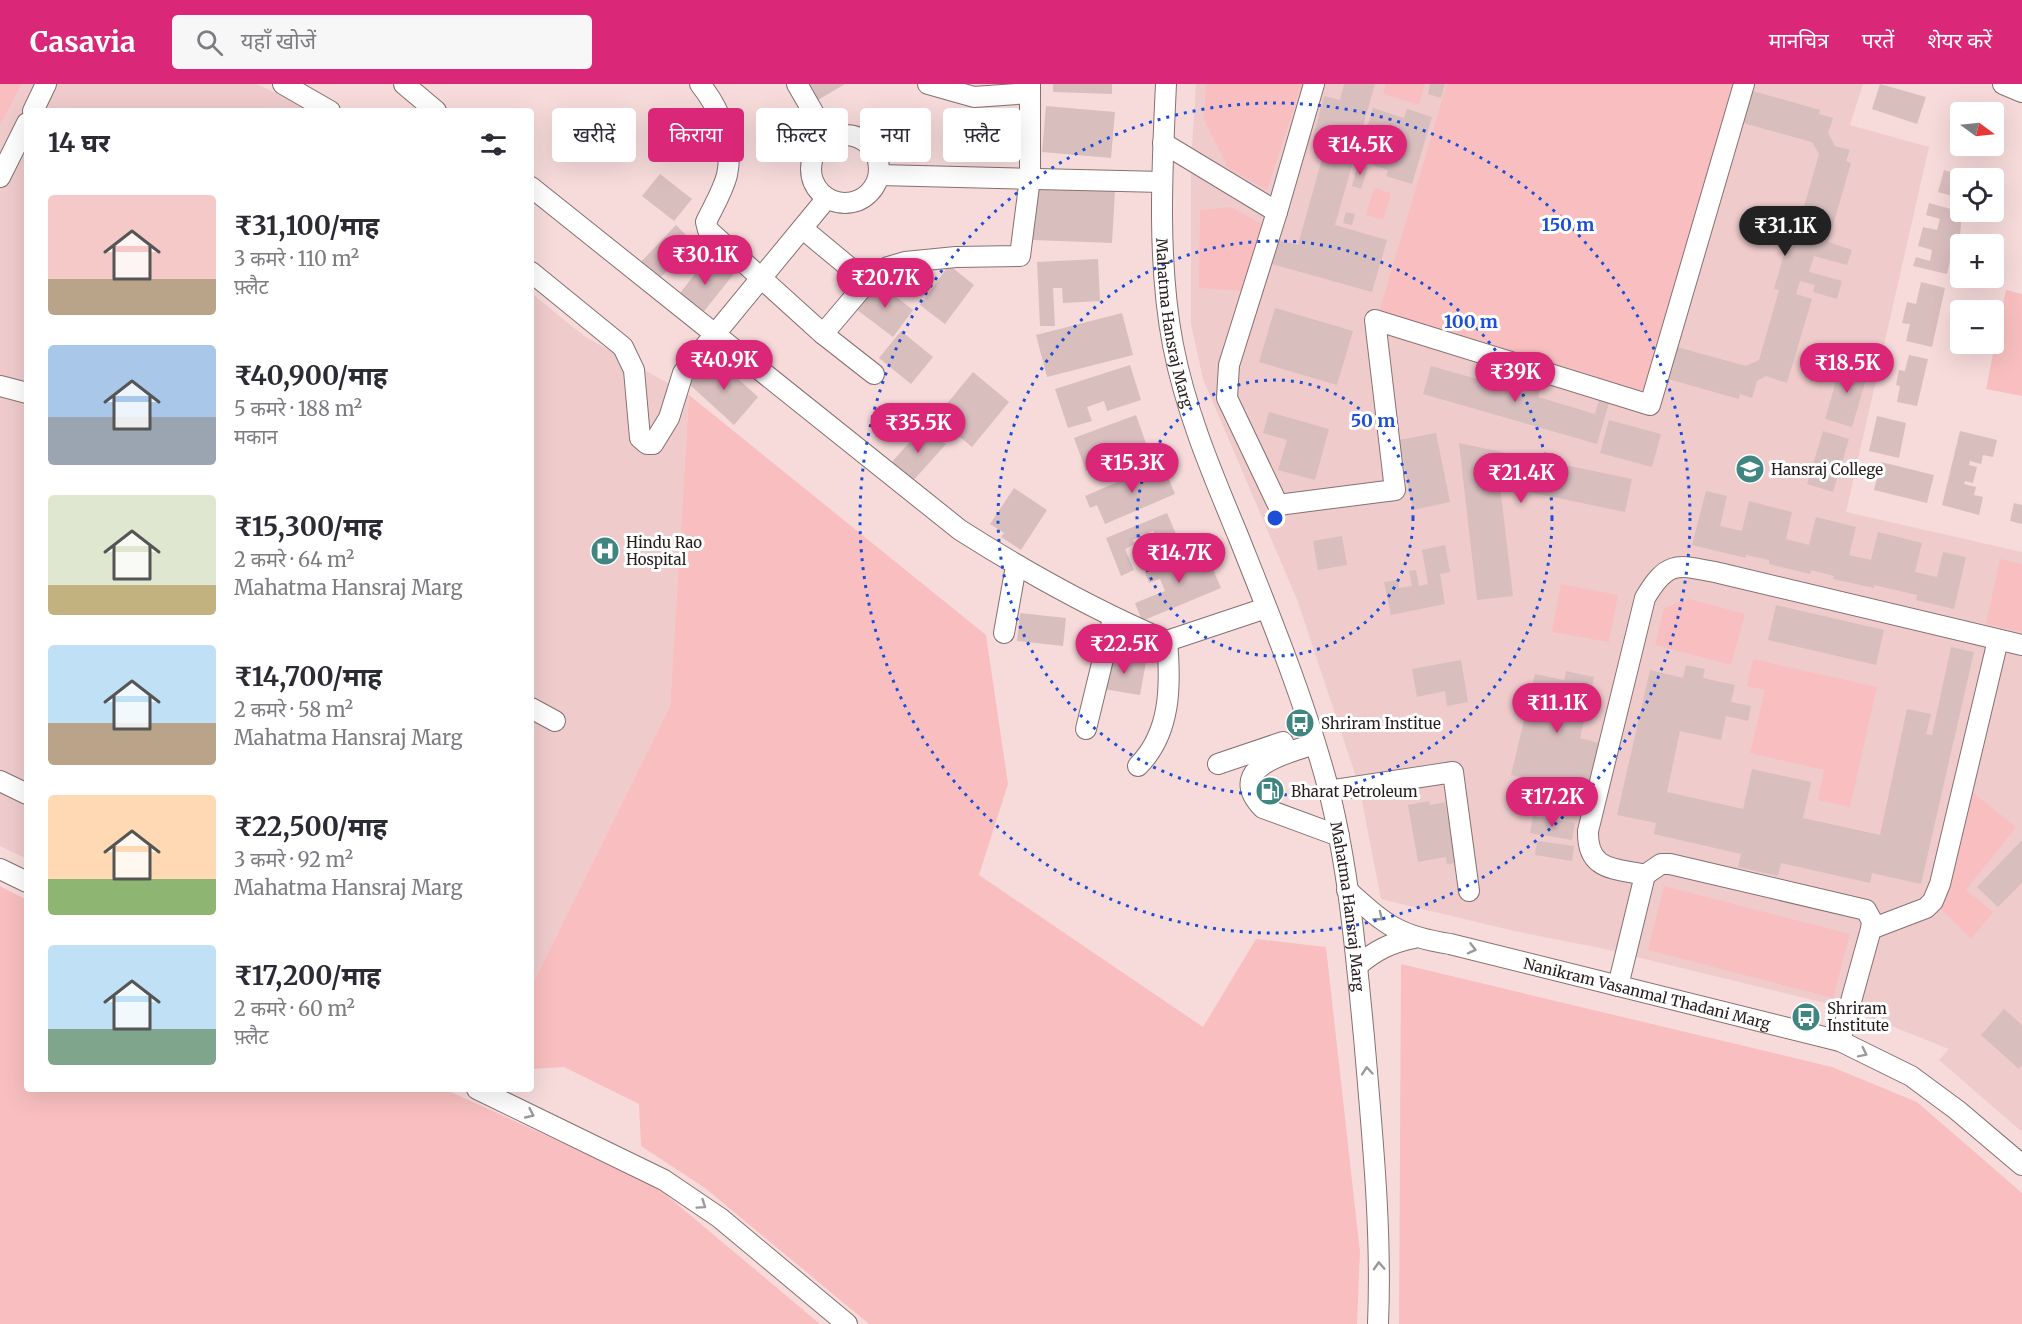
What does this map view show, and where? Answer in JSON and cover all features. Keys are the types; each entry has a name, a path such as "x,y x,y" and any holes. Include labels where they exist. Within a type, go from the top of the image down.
{"street":[{"path":"34,108 46,84"},
{"path":"283,84 325,108"},
{"path":"404,84 432,108"},
{"path":"797,84 811,108"},
{"path":"823,334 867,282 888,267 905,262 1020,256 1030,178 1030,88 974,97 928,84"},
{"name":"Mahatma Hansraj Marg","path":"1166,84 1162,236 1173,344 1195,431 1303,705 1329,791 1338,836 1357,966 1371,1112 1380,1281 1378,1324"},
{"path":"1314,84 1229,365 1227,398 1278,505 1395,490 1375,320 1650,405 1744,84"},
{"path":"2003,84 2022,92"},
{"path":"706,91 722,122 728,144 728,167 706,226 760,279 823,334 874,374"},
{"path":"0,177 24,129"},
{"path":"812,162 812,177 817,189 827,198 839,202 859,199 874,187 879,174 876,155 863,140 848,135"},
{"path":"1163,143 1277,212"},
{"path":"879,174 1162,182"},
{"path":"534,189 960,530 1016,566 1113,618 1167,641 1266,608"},
{"path":"534,274 623,346 634,370 640,438 647,444 657,441 669,417 683,373 827,198"},
{"path":"803,229 867,282"},
{"path":"0,386 24,392"},
{"path":"1004,633 1016,566"},
{"path":"1645,875 1604,866 1593,859 1587,848 1588,831 1645,598 1658,576 1671,568 1688,567 2022,645"},
{"path":"1086,729 1113,618"},
{"path":"1871,929 1918,912 1933,901 1943,872 1998,640"},
{"path":"1138,766 1152,750 1163,725 1168,705 1167,641"},
{"path":"534,710 555,721"},
{"path":"1218,764 1313,738"},
{"path":"1313,738 1270,759 1255,770 1251,786 1255,799 1263,808 1338,836"},
{"path":"1329,791 1453,772 1469,891"},
{"path":"0,781 24,793"},
{"path":"1617,986 1645,875 1661,864 1670,864 1866,910 1872,921 1871,929 1840,1041"},
{"path":"0,869 24,881"},
{"path":"1347,890 1384,922 1414,938"},
{"path":"1357,966 1374,951 1390,943 1414,938"},
{"name":"Nanikram Vasanmal Thadani Marg","path":"1414,938 1450,944 1840,1041 1911,1076 1957,1110 2022,1165"},
{"path":"483,1092 664,1180 720,1218 847,1324"}],"shaded area":[{"path":"0,84 22,84 0,126"},
{"path":"22,84 256,84 296,102 303,108 24,108 24,858 0,846 0,126"},
{"path":"1196,84 1863,84 1850,125 1929,147 1846,512 2022,552 2022,1132 1939,1060 1949,1049 1849,1009 1600,948 1514,931 1381,899 1359,786 1298,602 1203,379 1191,324 1191,162"},
{"path":"1206,84 1302,84 1267,190 1228,168 1204,120"},
{"path":"1386,84 1425,84 1419,105 1383,94"},
{"path":"1447,84 1736,84 1644,391 1379,312"},
{"path":"1374,188 1391,193 1383,220 1366,215"},
{"path":"1231,207 1262,224 1242,291 1199,288 1200,210"},
{"path":"2006,290 2022,294 2022,396 1986,389 1993,354 2004,354"},
{"name":"Hindu Rao Hospital","path":"534,295 584,336 689,395 670,706 534,981"},
{"path":"689,395 986,635 1008,784 979,875 1203,1027 1256,939 1326,947 1360,1252 1357,1324 869,1324 705,1188 641,1146 639,1104 564,1067 534,1069 534,981 670,706"},
{"path":"2000,559 2022,564 2022,632 1986,624"},
{"path":"1561,584 1618,595 1609,642 1552,632"},
{"path":"1689,599 1745,614 1731,665 1655,645 1664,608"},
{"path":"1753,659 1877,687 1850,807 1818,800 1824,770 1750,753 1765,690 1747,686"},
{"path":"1971,791 2016,827 1966,890 1993,912 1971,939 1939,907"},
{"path":"0,886 24,898 24,1092 451,1092 652,1183 820,1324 0,1324"},
{"path":"1664,886 1850,934 1833,998 1648,950"},
{"path":"1401,964 1832,1067 1917,1102 2022,1193 2022,1324 1399,1324"}],"building":[{"path":"809,84 845,84 818,100"},
{"path":"1053,84 1112,84 1112,94 1053,92"},
{"path":"1344,84 1375,84 1335,225 1387,240 1372,292 1268,263 1275,239 1298,245 1327,141 1313,137 1324,96 1340,100"},
{"path":"1430,84 1445,84 1441,98 1428,94"},
{"path":"1880,84 1926,97 1917,124 1872,109"},
{"path":"1753,91 1820,110 1819,114 1833,118 1828,133 1835,146 1850,150 1846,161 1851,163 1828,242 1852,250 1847,265 1814,256 1809,272 1842,281 1837,299 1813,292 1815,285 1800,281 1796,294 1812,299 1787,383 1766,376 1757,381 1752,398 1740,394 1739,399 1668,379 1677,347 1746,366 1759,360 1779,290 1774,289 1793,223 1799,224 1819,154 1812,142 1743,123"},
{"path":"1046,106 1115,112 1111,158 1042,152"},
{"path":"1373,108 1404,118 1407,109 1432,117 1412,184 1386,176 1388,170 1357,160"},
{"path":"1358,164 1368,167 1361,189 1352,186"},
{"path":"1944,170 1950,172 1950,195 1938,192"},
{"path":"660,174 692,199 674,221 642,196"},
{"path":"1036,188 1115,191 1112,243 1033,240"},
{"path":"1929,203 1950,209 1950,222 1961,222 1960,234 1950,234 1950,261 1947,274 1913,266 1916,257 1930,261 1932,250 1918,246 1923,227 1937,230 1940,219 1926,215"},
{"path":"1346,212 1355,214 1352,225 1343,223"},
{"path":"676,225 694,243 657,281 639,264"},
{"path":"709,256 733,275 701,315 677,297"},
{"path":"1098,259 1100,301 1063,303 1062,288 1053,288 1055,326 1040,326 1037,262"},
{"path":"949,265 974,285 945,324 920,305"},
{"path":"877,282 913,310 893,337 856,309"},
{"path":"1921,282 1945,288 1932,347 1906,341 1910,324 1902,323 1907,302 1916,304"},
{"path":"1275,308 1353,331 1337,385 1259,362"},
{"path":"1122,313 1133,355 1047,377 1036,335"},
{"path":"901,331 933,357 911,384 879,358"},
{"path":"1909,355 1928,359 1917,406 1897,402 1900,386 1896,385 1899,370 1905,371"},
{"path":"714,357 758,397 734,425 689,384"},
{"path":"1842,361 1869,369 1852,427 1825,419"},
{"path":"1130,365 1141,400 1107,411 1104,401 1087,407 1092,421 1068,428 1055,389"},
{"path":"1431,366 1481,380 1484,370 1541,387 1538,397 1595,414 1599,400 1609,403 1597,444 1423,394"},
{"path":"973,372 1009,402 972,447 936,417"},
{"path":"1269,412 1329,429 1315,480 1278,470 1287,440 1263,433"},
{"path":"1136,415 1148,449 1086,471 1074,438"},
{"path":"1877,416 1906,423 1899,458 1869,451"},
{"path":"1609,420 1661,434 1652,467 1600,453"},
{"path":"925,425 946,444 911,483 890,464"},
{"path":"1823,431 1849,439 1833,492 1807,484"},
{"path":"1960,431 1997,440 1993,457 1983,455 1981,464 1970,461 1969,465 1977,467 1973,483 1965,481 1964,484 1976,487 1974,495 1983,497 1979,515 1942,505"},
{"path":"1436,433 1450,502 1413,510 1399,440"},
{"path":"1459,443 1632,479 1625,512 1500,486 1513,596 1477,600"},
{"path":"1881,462 1934,475 1927,503 1874,490"},
{"path":"1162,463 1175,494 1105,524 1097,505 1090,508 1085,496"},
{"path":"1014,488 1047,510 1021,550 1001,537 1004,533 990,524"},
{"path":"1706,491 1727,496 1720,526 1742,531 1749,501 1792,512 1786,539 1809,545 1816,517 1856,527 1849,555 1871,560 1878,532 1922,543 1915,572 1937,577 1943,552 1966,557 1954,609 1916,600 1917,595 1833,579 1834,576 1811,570 1810,574 1769,564 1769,560 1746,555 1746,558 1692,545"},
{"path":"2014,503 2022,505 2022,524 2010,521"},
{"path":"1167,513 1176,534 1170,537 1175,547 1155,556 1152,547 1159,544 1153,531 1133,540 1135,544 1125,549 1134,570 1121,576 1106,538"},
{"path":"1342,536 1347,565 1318,570 1313,541"},
{"path":"1445,545 1450,572 1440,574 1445,604 1391,615 1384,582 1398,580 1399,588 1412,586 1409,571 1416,570 1419,586 1428,584 1422,550"},
{"path":"1204,548 1221,588 1142,621 1135,603 1165,591 1160,579 1149,583 1145,572"},
{"path":"1776,605 1884,630 1876,665 1768,640"},
{"path":"1020,613 1066,618 1063,646 1017,641"},
{"path":"1951,647 1974,652 1921,884 1872,873 1870,883 1781,863 1778,876 1738,867 1741,854 1654,834 1656,823 1617,815 1650,670 1683,678 1686,665 1705,669 1703,678 1735,685 1731,702 1751,706 1748,721 1726,716 1721,740 1680,731 1667,792 1743,809 1752,769 1811,782 1803,818 1880,835 1907,709 1931,714 1926,734 1932,735"},
{"path":"1109,655 1146,662 1140,695 1103,689"},
{"path":"1461,660 1468,702 1447,706 1445,691 1417,697 1412,669"},
{"path":"1566,671 1594,677 1580,738 1599,743 1587,793 1511,775 1535,674 1564,680"},
{"path":"1429,801 1430,805 1445,802 1456,863 1447,864 1446,857 1418,862 1408,805"},
{"path":"1533,816 1575,823 1572,840 1530,833"},
{"path":"2022,840 2022,883 1998,907 1977,887"},
{"path":"1537,841 1574,846 1572,861 1535,855"},
{"path":"2004,1009 2022,1025 2022,1065 2019,1069 1981,1035"}],"place":[{"name":"Hansraj College","path":"1750,469"},
{"name":"Hindu Rao Hospital","path":"605,551"},
{"name":"Shriram Institue","path":"1300,723"},
{"name":"Bharat Petroleum","path":"1270,791"},
{"name":"Shriram Institute","path":"1806,1017"}]}
